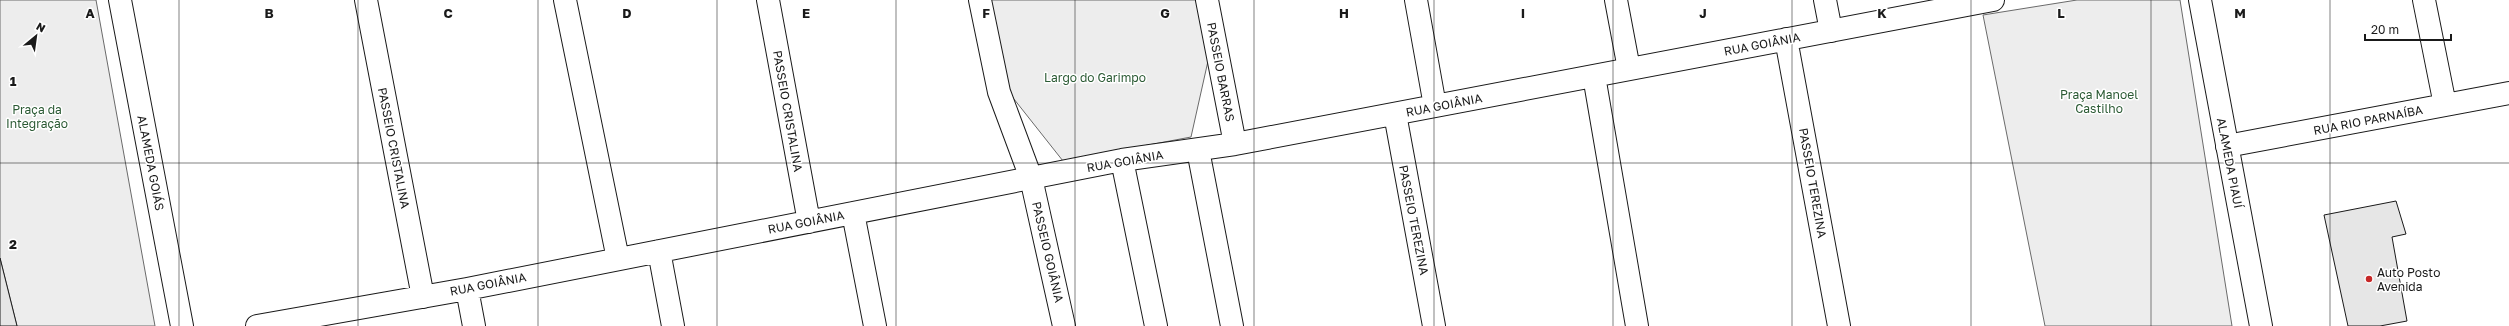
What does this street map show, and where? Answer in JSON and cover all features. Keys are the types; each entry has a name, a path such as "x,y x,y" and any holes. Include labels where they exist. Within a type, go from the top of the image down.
{"street":[{"name":"ALAMEDA GOIÁS","path":"120,0 182,326"},
{"name":"PASSEIO CRISTALINA","path":"366,0 423,297"},
{"path":"565,0 618,259"},
{"name":"PASSEIO CRISTALINA","path":"768,0 809,222"},
{"path":"980,0 999,92 1030,178"},
{"name":"PASSEIO BARRAS","path":"1207,0 1235,144"},
{"path":"1416,0 1435,106"},
{"path":"1616,0 1629,69"},
{"path":"1825,0 1831,31"},
{"name":"RUA GOIÂNIA","path":"257,326 467,289 1122,160 1235,144 1993,0"},
{"name":"ALAMEDA PIAUÍ","path":"2200,0 2261,326"},
{"path":"2424,0 2445,105"},
{"name":"PASSEIO TEREZINA","path":"1786,39 1839,326"},
{"path":"1594,76 1637,326"},
{"name":"RUA RIO PARNAÍBA","path":"2227,146 2509,93"},
{"name":"PASSEIO TEREZINA","path":"1395,114 1434,326"},
{"path":"1198,150 1232,326"},
{"path":"1122,160 1156,326"},
{"name":"PASSEIO GOIÂNIA","path":"1030,178 1064,326"},
{"path":"853,213 875,326"},
{"path":"659,251 673,326"},
{"path":"467,289 474,326"}],"shaded area":[{"path":"0,0 96,0 155,326 17,326 0,258"},
{"name":"Largo do Garimpo","path":"989,0 1196,0 1208,61 1191,137 1063,161 1006,89"},
{"name":"Praça Manoel Castilho","path":"2077,0 2180,0 2232,326 2045,326 1983,15"}],"building":[{"name":"Auto Posto Avenida","path":"2396,201 2406,234 2392,237 2407,321 2380,326 2348,326 2324,215"},
{"path":"0,258 17,326 0,326"}],"place":[{"name":"Auto Posto Avenida","path":"2369,279"}],"park label":[{"name":"Praça da Integração","path":"37,116"}]}
